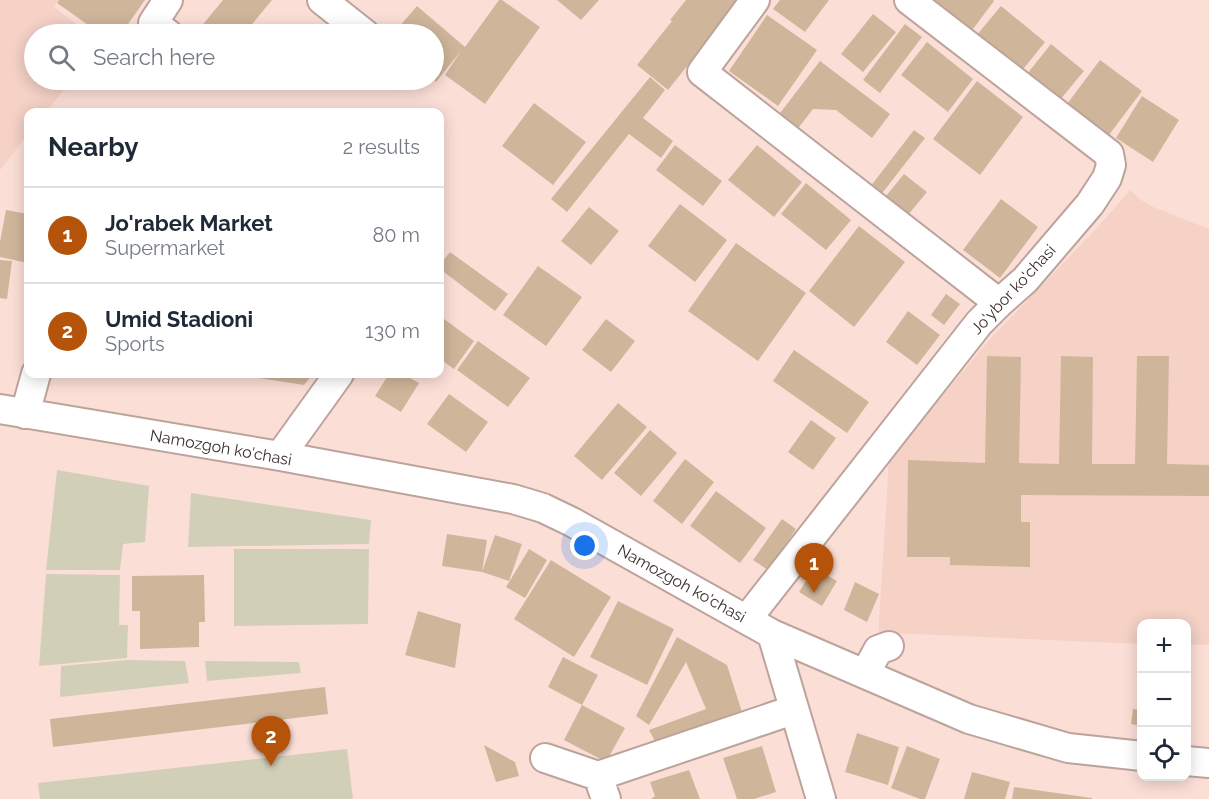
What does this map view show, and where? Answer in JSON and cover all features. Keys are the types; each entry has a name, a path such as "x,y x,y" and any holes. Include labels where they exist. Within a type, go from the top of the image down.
{"street":[{"path":"154,24 168,0"},
{"path":"322,0 352,24"},
{"path":"756,0 702,72 999,303"},
{"name":"Jo'ybor ko'chasi","path":"747,619 979,323 1025,280 1090,204 1107,178 1111,165 1109,154 909,0"},
{"path":"12,412 33,378"},
{"path":"280,456 336,378"},
{"name":"Namozgoh ko'chasi","path":"12,412 280,456 513,499 543,508 772,634 969,719 1068,747 1137,755"},
{"path":"772,634 821,799"},
{"path":"865,674 878,650 889,646"},
{"path":"545,758 602,788 793,710"},
{"path":"1191,761 1209,763"}],"shaded area":[{"path":"0,0 58,0 54,7 76,24 24,24 24,90 64,90 49,108 24,108 24,139 0,170"},
{"path":"1130,190 1153,207 1209,229 1209,645 1191,645 1191,619 1137,619 1137,644 893,633 878,640 889,459 990,339 1097,228"},
{"path":"57,470 149,486 145,542 123,544 120,570 46,570"},
{"path":"191,493 371,520 369,544 188,547"},
{"path":"234,549 369,549 368,624 234,626"},
{"path":"46,574 120,575 119,625 128,625 127,658 39,666"},
{"path":"128,660 185,661 189,683 60,697 61,666"},
{"path":"205,661 299,662 301,673 207,681"},
{"path":"347,749 353,799 40,799 38,783"}],"building":[{"path":"59,0 145,0 128,24 87,24 57,3"},
{"path":"223,0 272,0 252,24 203,24"},
{"path":"499,0 540,27 485,104 445,75 461,51 444,72 444,29 465,47"},
{"path":"557,0 599,0 581,20"},
{"path":"686,0 740,0 668,90 637,65"},
{"path":"780,0 829,0 805,32 773,9"},
{"path":"927,0 993,0 994,1 970,33"},
{"path":"417,6 438,24 402,24"},
{"path":"1001,6 1045,42 1020,73 976,36"},
{"path":"873,14 896,32 863,72 841,54"},
{"path":"767,15 817,50 778,106 729,71"},
{"path":"905,24 922,37 880,93 863,80"},
{"path":"927,42 973,79 948,112 901,75"},
{"path":"1051,44 1084,71 1059,101 1027,74"},
{"path":"1100,60 1142,91 1106,139 1064,108"},
{"path":"820,61 890,114 872,138 836,110 813,109 796,131 777,117"},
{"path":"650,77 665,90 643,118 673,141 661,158 629,134 567,212 551,199"},
{"path":"977,81 1023,117 980,175 933,139"},
{"path":"1142,96 1179,120 1153,162 1116,138"},
{"path":"534,103 586,142 553,185 502,146"},
{"path":"914,130 925,138 880,196 870,187"},
{"path":"675,145 722,181 703,206 656,170"},
{"path":"757,145 802,182 774,217 728,180"},
{"path":"904,174 927,192 908,215 886,196"},
{"path":"806,183 851,220 826,250 781,214"},
{"path":"1001,199 1038,227 1000,278 963,250"},
{"path":"680,204 727,240 695,282 648,246"},
{"path":"589,207 619,231 591,265 561,241"},
{"path":"6,210 24,213 24,262 0,257 0,242"},
{"path":"859,226 905,262 854,327 809,291"},
{"path":"736,243 806,293 758,361 688,311"},
{"path":"450,252 508,294 495,311 444,272 444,260"},
{"path":"0,260 12,261 7,299 0,298"},
{"path":"538,266 582,297 546,346 503,315"},
{"path":"946,294 960,304 944,325 931,315"},
{"path":"908,311 940,335 917,365 886,342"},
{"path":"444,319 474,341 454,369 444,362"},
{"path":"606,319 635,341 611,372 582,350"},
{"path":"478,341 530,378 508,407 457,370"},
{"path":"794,350 869,402 847,433 773,381"},
{"path":"987,356 1021,357 1019,463 1059,464 1061,356 1093,357 1092,464 1135,464 1137,356 1169,356 1167,464 1209,465 1209,496 1021,495 1021,522 1030,522 1030,567 950,565 950,557 907,557 908,460 985,463"},
{"path":"259,378 310,378 304,385"},
{"path":"386,378 410,378 419,383 401,412 375,396"},
{"path":"449,394 488,422 466,452 427,424"},
{"path":"618,403 647,427 602,480 574,456"},
{"path":"811,420 836,438 813,470 788,452"},
{"path":"650,430 677,453 641,496 614,473"},
{"path":"685,459 714,482 682,524 653,501"},
{"path":"716,491 766,528 740,563 690,526"},
{"path":"782,519 796,529 768,570 753,560"},
{"path":"447,534 487,540 482,572 442,566"},
{"path":"495,535 522,544 509,581 482,572"},
{"path":"529,549 547,560 525,598 506,587"},
{"path":"551,560 611,597 574,657 514,619"},
{"path":"814,568 837,581 822,606 799,592"},
{"path":"204,575 205,622 199,622 199,647 140,649 140,611 132,611 132,576"},
{"path":"855,582 879,594 867,622 844,610"},
{"path":"618,601 674,629 647,685 590,657"},
{"path":"418,611 461,624 455,668 405,655"},
{"path":"677,637 727,665 743,715 658,747 649,730 706,709 686,662 649,725 636,716"},
{"path":"563,657 598,675 582,705 548,687"},
{"path":"325,687 328,714 53,747 50,719"},
{"path":"582,705 625,728 606,762 564,740"},
{"path":"1133,709 1137,709 1137,725 1131,724"},
{"path":"857,733 899,747 888,785 845,772"},
{"path":"484,745 515,762 519,776 496,782"},
{"path":"762,746 776,792 754,799 737,799 723,758"},
{"path":"907,746 940,759 925,799 891,788"},
{"path":"689,770 700,799 651,799 655,796 650,782"},
{"path":"972,772 1010,782 1005,799 964,799"},
{"path":"1014,787 1092,798 1092,799 1012,799"}],"place":[{"name":"Jo'rabek Market","path":"814,593"},
{"name":"Umid Stadioni","path":"271,766"}]}
